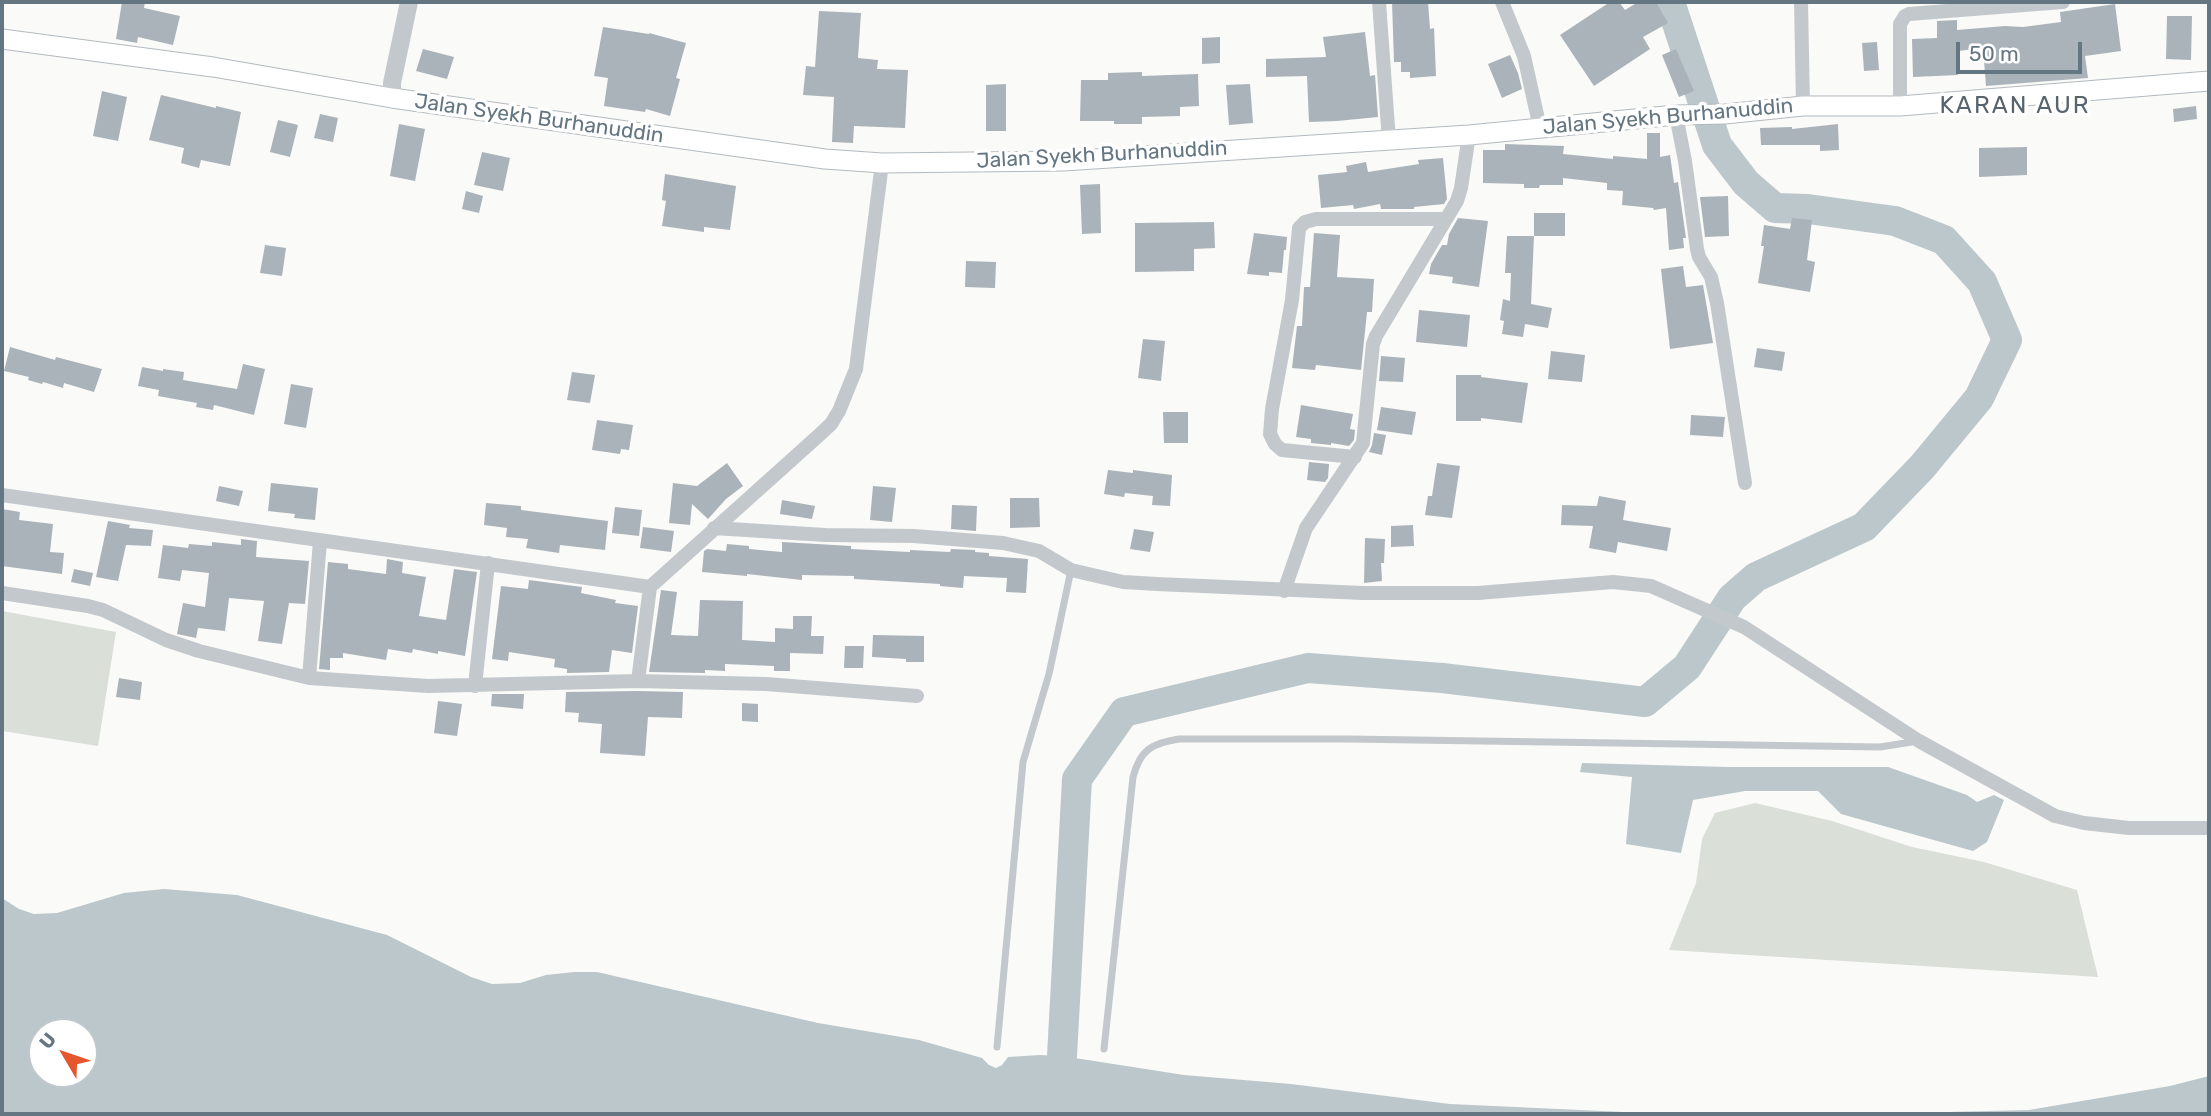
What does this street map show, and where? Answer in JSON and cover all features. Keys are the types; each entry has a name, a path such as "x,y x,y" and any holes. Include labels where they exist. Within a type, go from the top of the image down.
{"main road":[{"name":"Jalan Syekh Burhanuddin","path":"2,39 213,67 392,98 825,159 882,163 1063,161 1390,141 1803,106 1900,106 2209,81"}],"street":[{"path":"392,98 392,83 409,2"},
{"path":"1379,2 1390,141"},
{"path":"1502,2 1524,57 1540,128"},
{"path":"1801,2 1803,106"},
{"path":"1900,106 1900,24 1905,16 2063,2"},
{"path":"1676,116 1697,249 1712,277 1717,303 1745,483"},
{"path":"1284,591 1306,528 1363,443 1373,344 1457,201 1469,135"},
{"path":"638,681 650,587 831,424 848,394 856,369 882,163"},
{"path":"1355,457 1282,450 1270,435 1272,409 1292,300 1299,229 1305,222 1316,219 1446,219"},
{"path":"2,495 650,587"},
{"path":"715,528 825,535 914,536 1003,543 1039,551 1070,570 1124,582 1284,591 1478,593 1613,582 1651,586 1745,628 1919,741 2055,816 2084,823 2129,828 2209,828"},
{"path":"309,678 320,541"},
{"path":"475,686 488,563"},
{"path":"2,593 103,610 166,640 309,678 428,686 638,681 766,684 917,696"}],"lane":[{"path":"997,1047 1023,762 1052,664 1070,570"},
{"path":"1104,1049 1133,777 1140,757 1161,742 1179,739 1349,739 1880,747 1919,741"}],"shaded area":[{"path":"2,611 116,632 98,746 2,731"},
{"path":"1582,763 1727,767 1888,767 1967,795 1977,802 1994,795 2004,800 1987,842 1973,851 1841,814 1818,791 1745,791 1693,800 1681,853 1626,844 1632,777 1580,772"},
{"path":"1755,803 1832,821 1912,847 1984,862 2077,890 2098,977 1669,950 1696,883 1702,839 1715,813"},
{"path":"164,889 237,895 387,935 471,977 492,984 520,983 546,975 597,972 818,1023 919,1040 982,1058 996,1068 1008,1057 1062,1056 1184,1075 1291,1084 1450,1104 1667,1114 2,1114 2,898 19,909 34,914 57,913 124,893"},
{"path":"2209,1076 2209,1114 1867,1114 2029,1110 2170,1086"}],"building":[{"path":"122,2 145,2 144,8 180,16 173,45 138,37 137,43 116,39"},
{"path":"1392,2 1428,2 1430,29 1434,28 1436,76 1410,78 1410,72 1401,72 1401,62 1394,62"},
{"path":"1610,2 1619,2 1625,10 1638,2 1656,2 1668,23 1643,37 1650,49 1594,86 1560,35"},
{"path":"2115,4 2121,51 2085,56 2088,78 1986,86 1983,48 1958,51 1958,75 1913,77 1912,39 1937,38 1937,21 1957,20 1957,30 2023,27 2061,22 2060,12"},
{"path":"819,11 861,13 858,58 878,60 877,69 908,70 905,128 854,126 853,143 832,142 834,97 803,95 806,66 815,67"},
{"path":"2167,16 2192,16 2191,60 2166,59"},
{"path":"603,27 649,33 686,43 676,78 680,79 670,116 646,109 645,112 604,106 608,78 594,76"},
{"path":"1365,32 1370,76 1375,75 1378,117 1309,122 1307,76 1266,77 1266,59 1326,57 1323,37"},
{"path":"1220,37 1220,63 1202,64 1202,38"},
{"path":"1877,42 1879,70 1864,71 1862,43"},
{"path":"423,49 454,57 447,79 416,71"},
{"path":"1676,49 1694,91 1679,97 1662,55"},
{"path":"1510,55 1522,89 1502,98 1488,64"},
{"path":"1142,72 1142,76 1198,74 1199,106 1180,107 1180,116 1142,117 1142,124 1080,121 1081,80 1108,80 1108,73"},
{"path":"1006,84 1006,131 986,131 986,85"},
{"path":"1250,84 1253,123 1229,125 1226,85"},
{"path":"102,91 127,97 118,141 93,136"},
{"path":"161,95 241,112 230,166 201,160 199,168 181,163 184,148 149,140"},
{"path":"2196,106 2197,119 2174,122 2173,109"},
{"path":"320,114 338,118 333,142 314,138"},
{"path":"278,120 298,125 290,157 270,152"},
{"path":"399,124 425,129 415,181 390,176"},
{"path":"1838,124 1839,150 1820,151 1820,145 1761,145 1760,128 1792,129"},
{"path":"1647,133 1660,133 1660,157 1670,155 1674,183 1678,182 1686,238 1683,238 1684,248 1669,250 1666,208 1654,210 1622,205 1623,191 1607,190 1607,183 1563,178 1563,185 1524,188 1524,184 1483,183 1483,150 1505,150 1505,144 1564,146 1563,154 1647,159"},
{"path":"2027,147 2027,175 1979,177 1979,148"},
{"path":"482,152 510,158 503,191 474,185"},
{"path":"1443,158 1447,199 1444,204 1414,209 1381,209 1380,204 1354,209 1353,205 1321,208 1318,175 1347,172 1346,166 1366,162 1368,172 1419,164 1418,160"},
{"path":"665,174 736,186 730,230 704,227 704,232 662,226 666,201 662,200"},
{"path":"1100,184 1101,233 1082,234 1080,185"},
{"path":"466,191 483,196 479,213 462,209"},
{"path":"1728,196 1729,236 1705,237 1700,197"},
{"path":"1534,213 1565,213 1565,236 1534,236"},
{"path":"1458,218 1488,221 1479,287 1452,283 1453,277 1429,274 1431,264 1442,245 1447,245 1449,234"},
{"path":"1792,218 1812,220 1807,260 1815,262 1810,292 1758,283 1764,246 1761,246 1764,225 1790,229"},
{"path":"1214,222 1215,248 1194,249 1194,271 1135,272 1135,223"},
{"path":"1254,233 1287,237 1282,273 1269,272 1269,276 1247,274"},
{"path":"1314,233 1340,235 1337,277 1374,279 1372,312 1367,312 1361,370 1316,365 1315,370 1292,368 1297,326 1302,326 1304,287 1310,287"},
{"path":"1507,236 1534,236 1531,304 1552,308 1548,328 1525,324 1523,337 1502,334 1504,321 1500,320 1503,299 1510,301 1511,273 1505,273"},
{"path":"265,245 286,248 282,276 260,273"},
{"path":"966,261 996,262 995,288 965,287"},
{"path":"1683,266 1686,287 1703,285 1713,343 1670,349 1661,269"},
{"path":"1419,310 1470,315 1467,347 1416,342"},
{"path":"1143,339 1165,341 1161,381 1138,378"},
{"path":"10,347 55,360 56,357 102,369 94,392 64,383 63,388 43,382 42,384 28,380 29,377 4,371"},
{"path":"1757,348 1785,352 1782,371 1754,367"},
{"path":"1551,351 1585,355 1582,382 1548,379"},
{"path":"1381,356 1405,358 1403,382 1379,381"},
{"path":"243,364 265,369 254,415 214,405 213,410 196,407 197,403 158,396 159,390 138,386 142,367 184,372 183,380 237,389"},
{"path":"572,372 595,375 590,403 567,400"},
{"path":"1456,375 1481,375 1528,383 1522,423 1481,418 1481,421 1456,421"},
{"path":"291,384 313,388 306,428 284,424"},
{"path":"1301,405 1353,414 1350,429 1355,430 1354,440 1349,446 1311,443 1311,439 1296,437"},
{"path":"1381,407 1416,412 1412,435 1377,430"},
{"path":"1163,412 1188,412 1188,443 1164,443"},
{"path":"1691,415 1725,417 1723,437 1690,435"},
{"path":"597,420 633,425 629,450 621,449 620,454 592,450"},
{"path":"1374,433 1386,435 1382,455 1369,452"},
{"path":"1309,462 1329,464 1325,482 1307,480"},
{"path":"727,463 743,486 726,499 708,519 692,504 690,525 669,523 673,483 697,486"},
{"path":"1437,463 1460,466 1452,518 1425,515 1428,496 1432,496"},
{"path":"1108,470 1172,475 1170,506 1152,505 1153,496 1125,493 1124,497 1104,494"},
{"path":"271,483 318,488 315,520 294,518 295,514 268,511"},
{"path":"219,486 243,491 239,506 216,501"},
{"path":"873,486 896,488 892,522 870,520"},
{"path":"1599,496 1626,501 1623,520 1671,528 1667,551 1618,542 1616,553 1589,548 1593,526 1561,525 1562,505 1597,506"},
{"path":"1010,498 1039,498 1040,527 1010,528"},
{"path":"782,500 815,506 812,519 780,514"},
{"path":"486,503 521,506 521,510 608,521 605,550 560,545 559,553 526,548 528,539 506,537 507,528 484,525"},
{"path":"952,505 977,506 976,531 951,529"},
{"path":"615,507 642,510 639,536 612,533"},
{"path":"2,509 20,512 19,520 53,524 50,552 64,553 62,574 2,566"},
{"path":"108,521 130,525 129,528 153,530 151,546 126,545 118,581 96,577"},
{"path":"1413,525 1414,546 1391,547 1391,526"},
{"path":"643,527 674,531 671,552 640,548"},
{"path":"1134,529 1154,532 1150,552 1130,549"},
{"path":"1365,538 1385,539 1384,563 1381,563 1382,581 1364,583"},
{"path":"241,539 257,541 256,557 309,561 305,604 289,603 282,644 258,641 264,601 229,598 225,631 198,628 196,638 177,634 183,603 205,607 209,573 182,570 180,581 158,578 163,545 188,548 189,544 212,546 212,542 241,545"},
{"path":"782,542 910,552 975,550 989,553 989,556 1028,559 1026,593 1006,592 1007,578 964,576 963,588 854,579 854,576 802,575 802,580 702,572 704,551 707,549 726,551 727,544 782,552"},
{"path":"387,559 403,562 402,573 426,577 419,616 446,620 454,569 477,572 465,656 438,651 438,654 413,649 412,653 388,649 386,660 343,653 343,658 330,658 330,670 319,669 328,562 348,564 348,569 386,574"},
{"path":"74,569 93,573 90,586 71,582"},
{"path":"529,580 582,587 581,593 616,600 615,603 638,606 632,653 612,650 609,672 567,673 567,669 554,667 555,659 509,652 508,661 492,659 501,586 528,589"},
{"path":"661,590 677,592 671,635 698,636 700,600 743,601 742,640 775,642 775,628 793,629 793,616 812,616 811,636 824,636 823,654 790,653 790,671 774,671 774,666 725,664 725,671 649,672"},
{"path":"873,635 924,636 924,662 872,657"},
{"path":"845,646 864,646 863,668 844,668"},
{"path":"119,678 142,682 140,700 116,697"},
{"path":"566,692 683,692 682,718 648,717 645,756 600,753 602,724 578,722 579,713 565,712"},
{"path":"492,694 524,694 523,709 491,706"},
{"path":"438,701 462,704 457,736 434,733"},
{"path":"742,703 758,704 758,722 742,721"}],"waterway":[{"path":"1062,1056 1077,779 1124,712 1308,668 1442,678 1645,702 1687,667 1732,598 1756,577 1864,527 1922,467 1979,398 2007,340 1982,282 1944,240 1895,221 1808,209 1775,208 1746,183 1717,145 1670,2"}],"district":[{"name":"KARAN AUR","path":"2015,106"}]}
